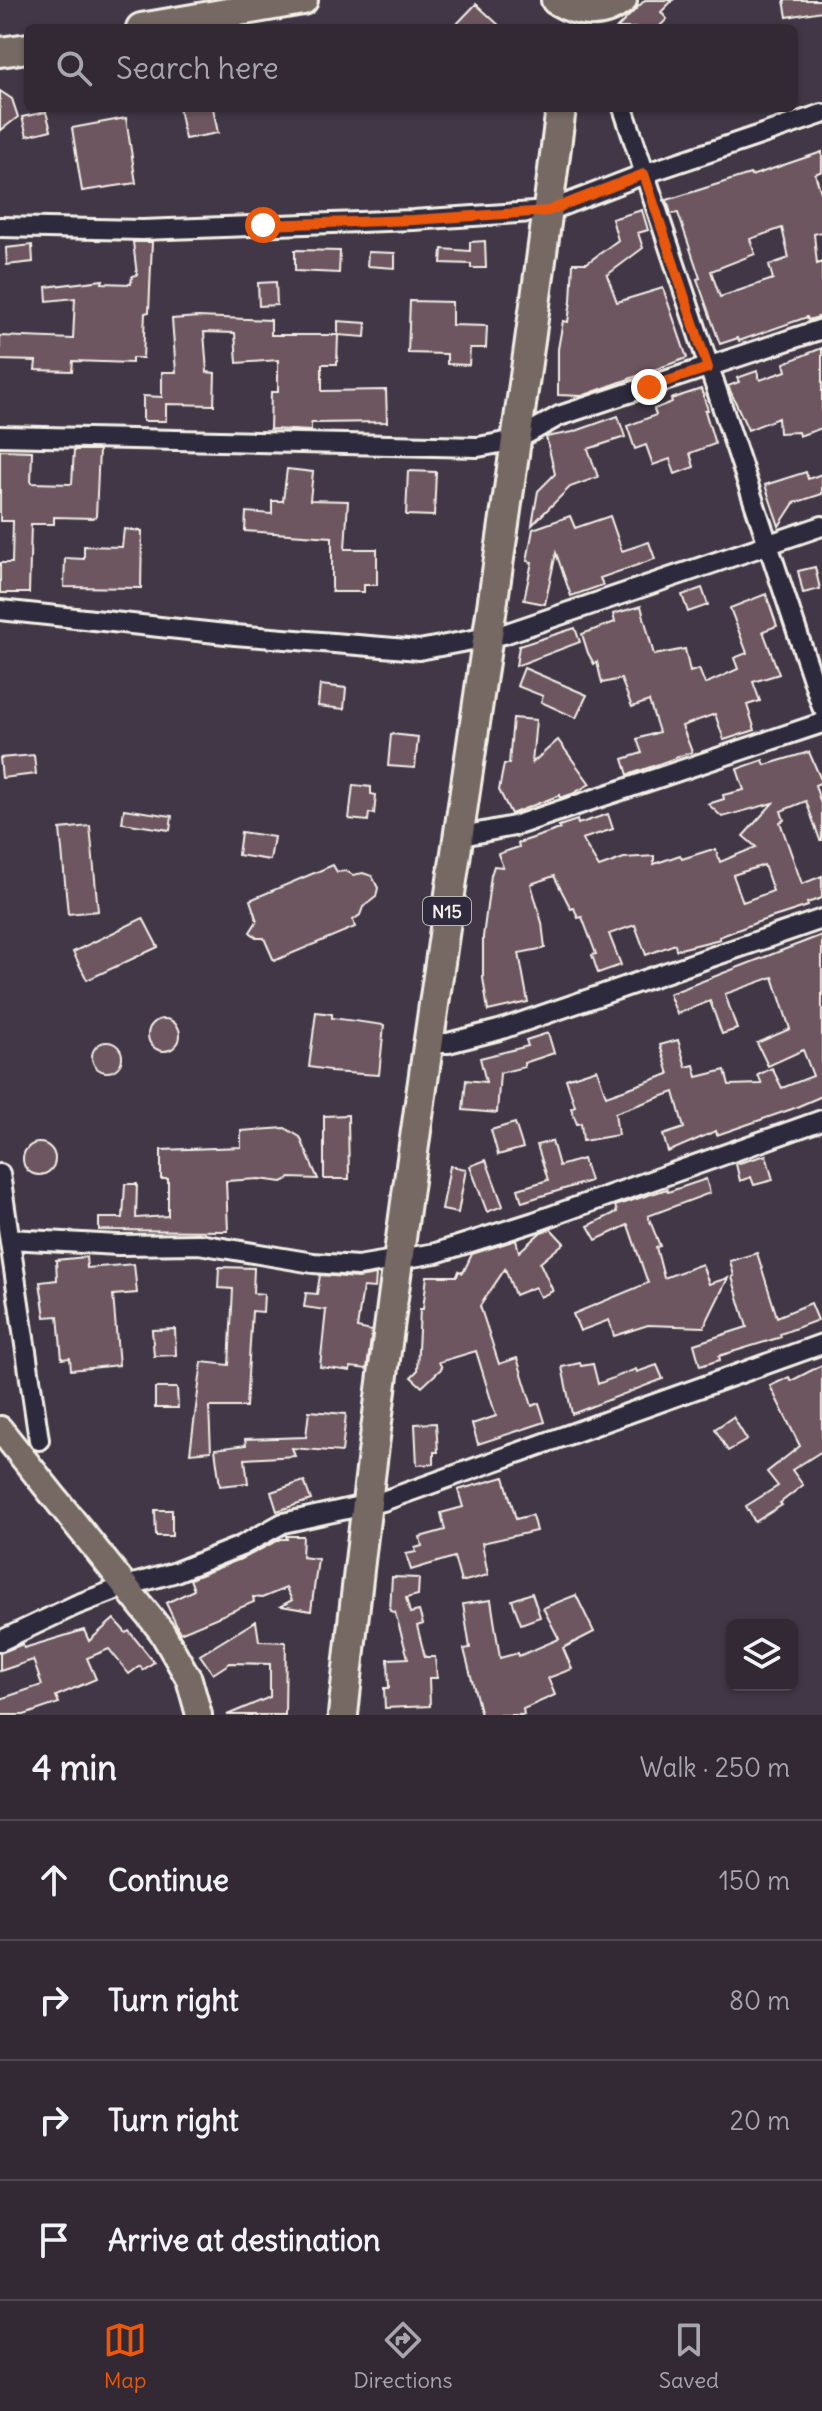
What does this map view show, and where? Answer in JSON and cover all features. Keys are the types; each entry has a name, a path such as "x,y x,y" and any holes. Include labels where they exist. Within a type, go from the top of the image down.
{"highway":[{"path":"164,24 303,0"},
{"path":"556,0 571,9 609,12"},
{"path":"556,0 562,24"},
{"path":"0,52 24,49"},
{"name":"N15","path":"556,209 561,112"},
{"name":"N15","path":"343,1715 405,1258 439,1043 465,836 556,209 575,112"},
{"name":"N15","path":"357,1715 374,1503"}],"main road":[{"path":"0,1429 162,1632 189,1679 199,1715"}],"street":[{"path":"624,112 822,707"},
{"path":"0,227 142,230 413,220 556,209 644,174 822,114"},
{"path":"0,436 478,447 524,435 559,416 822,329"},
{"path":"0,610 235,635 419,650 496,635 822,526"},
{"path":"465,836 514,826 822,723"},
{"path":"439,1043 499,1030 822,919"},
{"path":"10,1239 118,1245 199,1244 313,1263 358,1266 436,1253 534,1222 822,1120"},
{"path":"0,1174 39,1440"},
{"path":"0,1293 15,1276"},
{"path":"0,1641 41,1620 126,1586 173,1573 241,1546 283,1523 374,1503 822,1344"}],"building":[{"path":"645,0 673,0 661,12 667,19 662,24 621,24"},
{"path":"784,0 822,0 822,11 787,17"},
{"path":"476,4 498,24 457,24"},
{"path":"0,91 12,99 18,117 0,131"},
{"path":"46,112 51,130 27,136 22,117"},
{"path":"180,112 214,112 218,133 185,139"},
{"path":"126,118 136,183 82,191 72,128"},
{"path":"822,152 822,171 815,174 822,195 822,232 814,234 817,264 822,262 822,316 808,320 807,317 739,341 738,338 720,344 678,213 671,214 667,200","holes":["782,228 789,258 769,265 773,279 720,297 711,271 755,254 750,239"]},
{"path":"642,210 648,230 638,233 643,248 607,275 617,302 663,288 687,358 582,396 558,395 558,349 563,321 568,322 573,263 587,263 618,240 612,219"},
{"path":"485,241 486,268 441,263 442,249 470,251 470,242"},
{"path":"133,242 152,242 149,312 145,313 143,358 132,358 132,363 73,361 72,371 35,370 36,361 0,360 0,336 73,339 75,298 47,301 46,287 103,280 102,283 131,284 132,276 137,275"},
{"path":"32,245 33,262 7,265 6,248"},
{"path":"295,250 340,251 339,273 295,271"},
{"path":"368,252 395,253 395,268 367,266"},
{"path":"276,282 277,305 259,306 258,283"},
{"path":"410,301 452,302 452,325 487,326 486,348 470,348 469,365 447,364 447,354 408,353"},
{"path":"172,319 271,320 271,335 338,335 337,364 322,364 322,391 386,390 387,422 311,423 311,431 270,429 271,392 278,392 278,360 237,363 235,333 204,332 207,372 215,373 214,405 166,404 166,421 143,421 143,396 162,397 162,372 176,372"},
{"path":"338,321 366,323 365,337 338,335"},
{"path":"822,348 822,428 799,436 798,432 779,433 778,418 748,430 728,386 739,382 737,378 757,371 760,380 786,371 784,363"},
{"path":"701,389 715,444 690,453 694,467 675,474 670,459 653,465 646,445 635,449 627,426 656,415 654,409 672,402 671,399"},
{"path":"618,416 625,437 588,449 598,477 570,487 532,525 538,491 555,474 546,437 573,432"},
{"path":"0,450 32,451 31,483 72,484 74,450 99,450 96,516 54,517 54,524 31,524 29,593 0,593 0,563 12,563 13,521 0,521"},
{"path":"287,469 313,472 310,500 348,501 345,549 377,549 377,585 364,585 364,592 332,592 332,537 245,531 246,512 272,514 272,501 283,501"},
{"path":"408,471 436,472 434,516 406,515"},
{"path":"806,472 808,479 822,474 822,494 794,503 779,526 765,485"},
{"path":"570,516 575,528 610,516 622,551 649,542 655,559 600,578 603,585 571,596 556,553 545,604 524,600 532,562 527,561 533,529"},
{"path":"124,529 142,531 141,588 64,587 65,558 84,559 84,546 122,547"},
{"path":"815,567 820,589 803,593 798,571"},
{"path":"702,588 708,605 688,612 682,595"},
{"path":"766,594 777,626 763,631 779,674 753,682 760,701 747,705 755,730 724,740 715,714 682,726 692,752 628,775 623,759 642,753 637,739 659,732 649,701 632,707 621,679 602,683 597,662 594,664 588,653 582,634 615,622 613,614 641,606 654,655 685,649 690,672 699,669 705,684 738,669 734,658 747,653 730,608"},
{"path":"575,628 580,642 516,666 519,646"},
{"path":"524,668 587,695 576,718 541,702 543,696 517,686"},
{"path":"320,685 346,688 344,709 318,706"},
{"path":"513,718 536,720 532,763 558,740 590,784 572,794 560,798 560,795 511,814 499,790 504,764 509,764"},
{"path":"391,734 418,737 415,768 388,766"},
{"path":"809,752 822,782 815,785 822,807 822,840 806,801 781,811 784,820 780,822 802,884 822,876 822,898 720,939 676,950 675,944 646,955 635,925 609,934 621,965 598,973 592,955 596,954 582,917 578,918 574,908 571,909 554,876 531,884 542,923 545,948 519,953 528,1002 488,1011 483,978 483,937 491,875 494,866 503,867 498,854 519,847 518,843 560,829 559,826 577,820 578,824 608,814 613,829 582,839 599,867 624,858 654,856 654,864 680,855 682,859 710,850 716,850 720,862 756,847 743,836 773,803 722,817 708,804 724,799 723,795 744,790 737,769 763,760 765,765","holes":["764,865 773,891 743,902 733,875"]},
{"path":"34,755 36,774 2,778 0,758"},
{"path":"353,785 371,787 371,794 376,795 374,814 369,813 368,821 349,819"},
{"path":"124,809 172,816 170,830 122,823"},
{"path":"90,826 98,911 68,914 60,829"},
{"path":"241,832 274,837 270,860 238,855"},
{"path":"333,865 337,872 372,876 378,888 376,897 353,920 355,927 274,961 264,938 257,938 250,932 257,921 250,900"},
{"path":"143,918 158,947 87,980 73,952"},
{"path":"822,935 822,1096 717,1135 716,1131 668,1152 663,1135 684,1128 674,1092 615,1113 618,1135 583,1141 581,1123 577,1124 571,1108 575,1106 566,1079 597,1069 606,1096 669,1074 660,1045 678,1040 686,1067 694,1065 697,1077 725,1070 729,1085 762,1084 758,1075 772,1068 782,1088 813,1076 803,1050 768,1066 757,1043 790,1029 773,977 725,994 737,1029 722,1034 710,1001 677,1014 669,994"},
{"path":"316,1012 332,1014 332,1018 384,1025 379,1075 330,1072 309,1067"},
{"path":"164,1019 175,1024 180,1035 175,1046 164,1051 153,1046 148,1035 153,1024"},
{"path":"548,1033 554,1053 524,1063 524,1067 500,1073 497,1113 463,1110 466,1080 486,1082 480,1058 528,1046 526,1040"},
{"path":"107,1042 113,1043 121,1051 121,1063 113,1071 107,1072 101,1071 93,1063 92,1057 93,1051 101,1043"},
{"path":"348,1115 349,1179 324,1179 324,1116"},
{"path":"515,1123 523,1148 498,1155 491,1130"},
{"path":"285,1128 300,1137 318,1179 226,1181 228,1231 99,1230 99,1218 123,1218 125,1184 137,1184 136,1218 168,1216 168,1179 161,1179 161,1150 241,1147 241,1131"},
{"path":"552,1141 559,1166 583,1159 590,1181 522,1202 518,1189 548,1180 537,1145"},
{"path":"39,1143 50,1148 55,1159 50,1170 39,1175 28,1170 23,1159 28,1148"},
{"path":"766,1155 773,1180 754,1185 751,1177 740,1181 736,1164"},
{"path":"486,1160 503,1206 487,1212 470,1166"},
{"path":"450,1166 466,1169 458,1213 442,1210"},
{"path":"706,1179 710,1193 648,1216 660,1246 656,1247 664,1278 702,1264 709,1284 728,1278 704,1327 648,1325 614,1336 609,1320 580,1331 573,1314 648,1283 628,1225 596,1240 588,1226 617,1212 615,1206"},
{"path":"551,1229 564,1243 540,1263 553,1291 540,1297 535,1287 515,1295 505,1269 480,1306 499,1364 517,1358 532,1406 539,1403 545,1422 478,1444 472,1424 496,1416 476,1351 439,1362 442,1368 422,1387 411,1377 417,1371 420,1309 423,1309 427,1276 457,1276 459,1271 463,1273 472,1254 516,1240 519,1252 541,1232"},
{"path":"757,1253 777,1317 811,1303 818,1320 780,1334 781,1337 719,1356 720,1360 700,1366 694,1344 747,1327 730,1261"},
{"path":"86,1257 87,1268 134,1264 137,1293 113,1295 119,1365 71,1370 70,1358 62,1359 58,1316 45,1317 40,1282 57,1280 56,1260"},
{"path":"219,1267 254,1268 253,1293 264,1294 263,1312 252,1311 246,1407 209,1407 211,1451 190,1453 202,1362 229,1365 233,1289 218,1288"},
{"path":"320,1275 358,1278 376,1275 375,1288 363,1287 357,1328 372,1331 367,1369 351,1367 350,1371 320,1367 326,1310 304,1307 306,1293 317,1294"},
{"path":"175,1329 176,1355 154,1356 152,1330"},
{"path":"580,1363 581,1366 593,1364 598,1384 636,1369 637,1372 657,1365 663,1379 572,1414 562,1367"},
{"path":"822,1365 822,1451 792,1470 803,1485 780,1503 782,1505 755,1522 746,1506 778,1486 767,1472 800,1446 770,1386 789,1377 791,1381"},
{"path":"155,1388 177,1388 178,1408 155,1408"},
{"path":"309,1411 346,1414 342,1452 292,1448 295,1456 245,1459 248,1483 220,1486 215,1449 246,1445 245,1439 306,1437"},
{"path":"733,1417 747,1440 728,1451 715,1429"},
{"path":"436,1423 438,1452 434,1452 434,1464 417,1465 415,1424"},
{"path":"504,1477 516,1519 532,1515 536,1531 482,1543 488,1575 461,1582 454,1557 411,1570 406,1554 416,1552 415,1548 422,1546 420,1537 445,1530 441,1513 463,1507 458,1490"},
{"path":"304,1481 311,1500 277,1511 271,1492"},
{"path":"155,1510 172,1510 172,1536 156,1536"},
{"path":"286,1536 303,1536 302,1557 318,1559 311,1611 281,1606 292,1600 286,1588 262,1598 253,1597 254,1602 180,1633 166,1603 194,1590 190,1579 246,1557 280,1539 287,1539"},
{"path":"392,1577 419,1578 418,1595 406,1598 410,1613 419,1611 423,1624 417,1626 425,1657 435,1657 437,1678 429,1678 430,1706 385,1708 384,1688 389,1688 388,1659 408,1658 395,1612 390,1611"},
{"path":"532,1593 540,1617 521,1624 512,1600"},
{"path":"576,1595 594,1632 563,1648 572,1669 548,1678 555,1695 523,1709 524,1715 481,1715 464,1649 470,1648 463,1604 491,1600 500,1658 518,1653 519,1656 559,1639 543,1608"},
{"path":"114,1619 126,1633 129,1631 154,1662 143,1670 140,1666 129,1674 109,1649 87,1658 96,1679 56,1696 59,1703 24,1715 0,1715 0,1699 42,1685 33,1660 0,1671 0,1653 23,1644 24,1648 84,1630 89,1641"},
{"path":"256,1621 259,1641 286,1642 285,1715 227,1715 270,1697 270,1664 230,1663 213,1674 200,1655"}],"route":[{"path":"263,225 548,211 644,174 708,368 649,387"}]}
